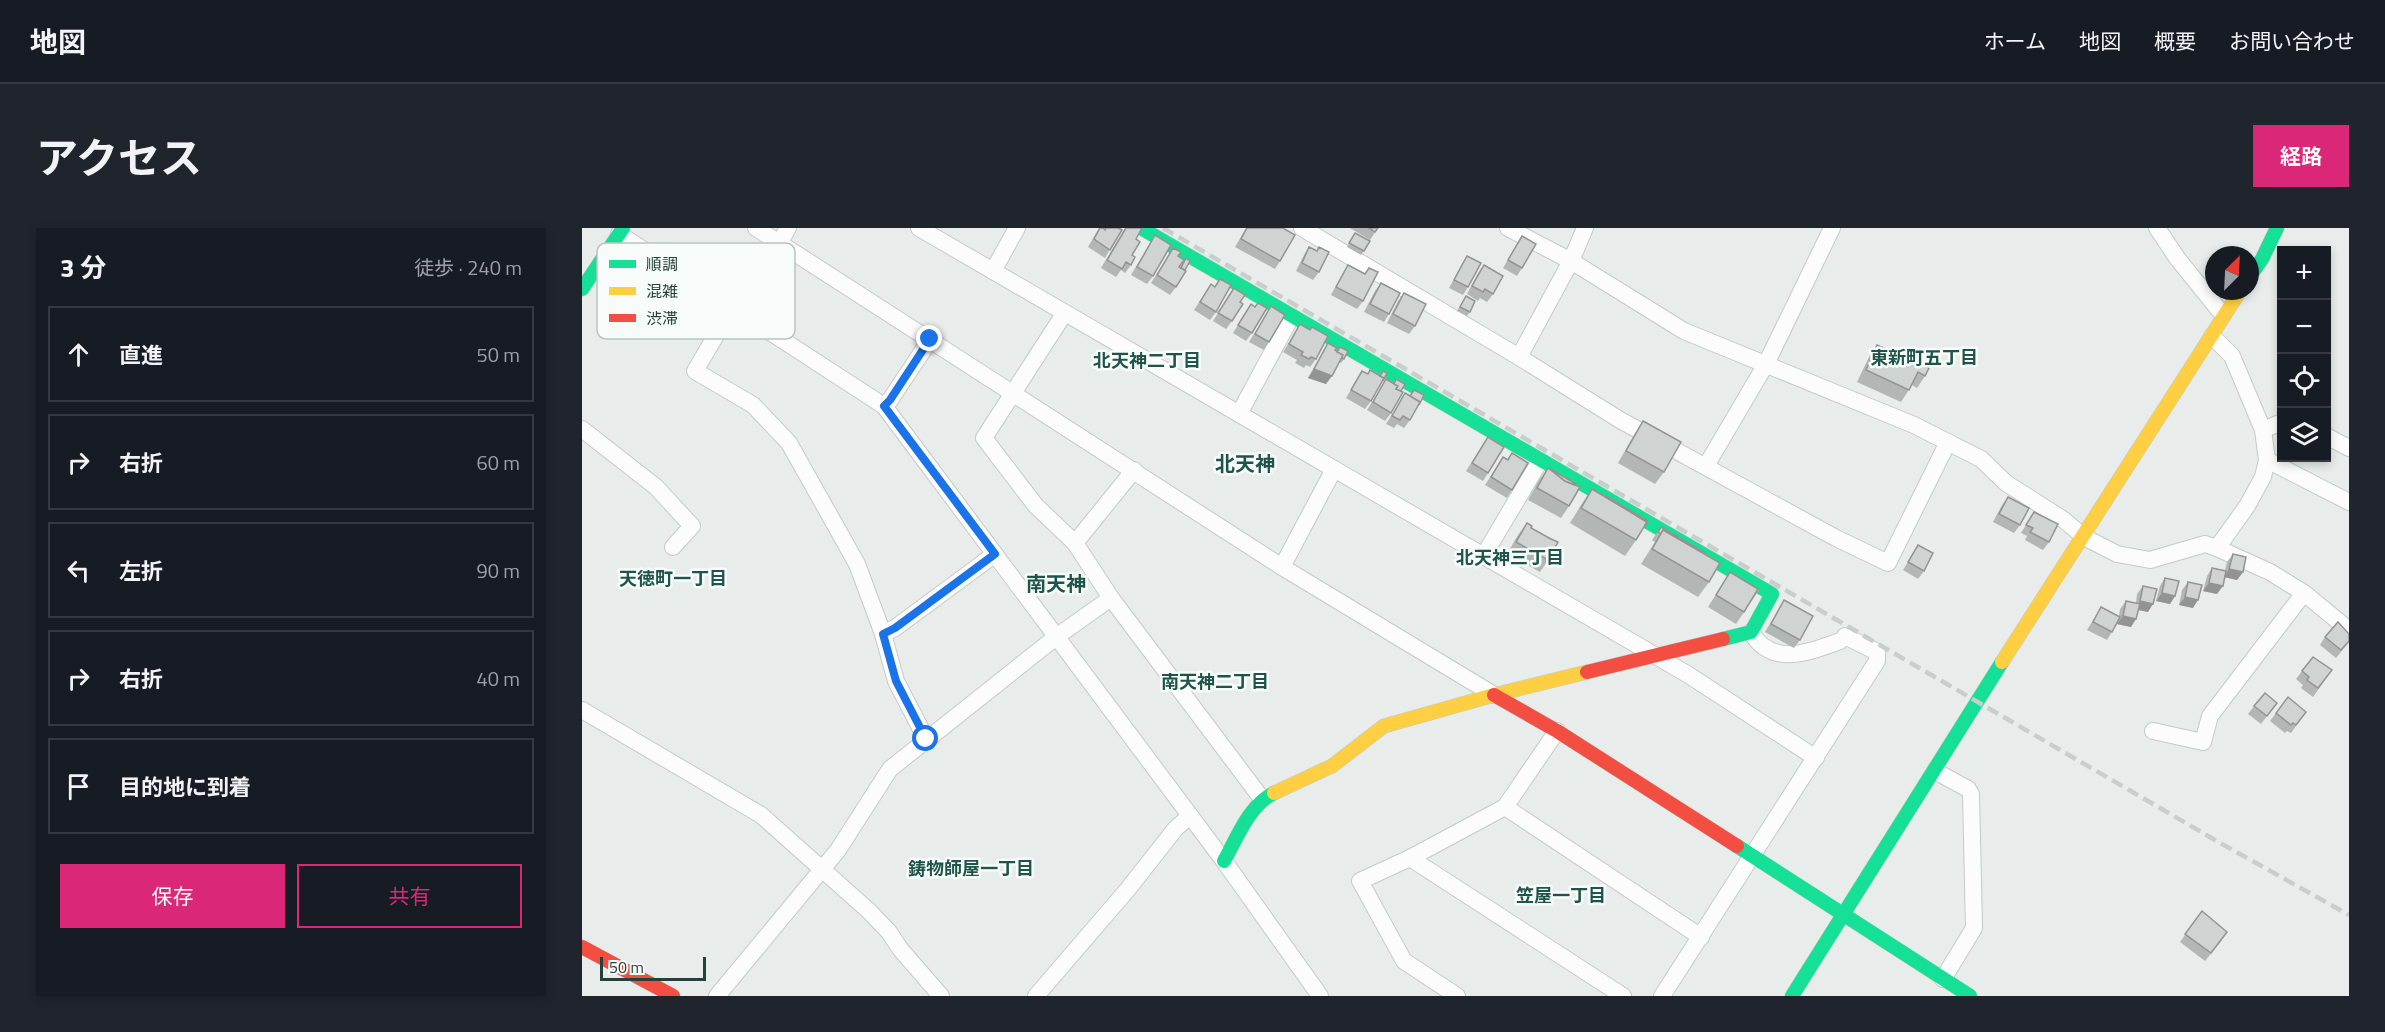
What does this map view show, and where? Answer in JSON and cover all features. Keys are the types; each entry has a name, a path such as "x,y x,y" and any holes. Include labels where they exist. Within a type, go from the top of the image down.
{"street":[{"path":"756,228 784,235 930,339 1282,567 1557,731 1970,996"},
{"path":"919,228 1687,674 1816,758"},
{"path":"993,271 1017,228"},
{"path":"1141,228 1773,594 1750,632 1494,695 1384,726 1332,766 1262,799 1224,861"},
{"path":"1302,228 1620,420 1815,527 1888,563 1948,442"},
{"path":"1508,228 1571,261 1684,331 1914,424 1981,459 2006,483 2064,520 2084,537 2117,554 2150,560 2205,544 2270,572 2304,593 2349,630"},
{"path":"1519,357 1571,261 1585,228"},
{"path":"1706,466 1766,364 1832,228"},
{"path":"2157,228 2177,258 2223,315"},
{"path":"2259,263 2277,228"},
{"path":"621,231 638,243"},
{"path":"582,289 597,267"},
{"path":"1792,996 2032,614 2084,537 2234,300"},
{"path":"1064,314 984,438 1036,507 1075,543 1111,598 1262,799"},
{"path":"1239,414 1292,317"},
{"path":"2211,336 2232,356 2263,430 2267,460 2263,477 2247,506 2217,548"},
{"path":"714,339 695,371 753,405 789,443 856,564 883,634 896,681 926,739"},
{"path":"780,339 884,406 1224,861 1320,996"},
{"path":"884,406 930,339"},
{"path":"2263,430 2277,424"},
{"path":"582,429 656,487 692,525 674,547"},
{"path":"2331,439 2349,448"},
{"path":"2267,460 2349,502"},
{"path":"1484,555 1540,461"},
{"path":"1282,567 1334,469"},
{"path":"1075,543 1134,470"},
{"path":"883,634 895,628 995,554"},
{"path":"2153,731 2203,742 2210,716 2304,593"},
{"path":"717,996 838,850 890,769 1056,637 1111,598"},
{"path":"1662,996 1877,661 1877,652 1843,638 1800,655 1775,653 1757,642 1750,632"},
{"path":"582,710 760,815 869,911 941,996"},
{"path":"1457,996 1404,962 1360,881 1410,858 1505,807 1557,731"},
{"path":"1935,771 1968,789 1971,794 1974,928 1943,979"},
{"path":"1505,807 1701,936"},
{"path":"1036,996 1128,889 1176,828 1190,816"},
{"path":"1410,858 1623,996"},
{"path":"582,947 673,996"}],"building":[{"path":"1100,228 1122,230 1110,250 1094,239"},
{"path":"1126,228 1142,228 1136,239 1140,242 1132,255 1135,257 1131,265 1126,262 1122,269 1107,260"},
{"path":"1247,228 1283,228 1295,235 1280,261 1241,239"},
{"path":"1355,233 1370,241 1364,251 1349,243"},
{"path":"1155,235 1171,245 1153,276 1137,267"},
{"path":"1522,236 1536,244 1522,268 1508,260"},
{"path":"1309,247 1317,251 1319,247 1329,252 1319,272 1302,263"},
{"path":"1173,248 1181,252 1178,256 1184,260 1179,267 1186,271 1176,287 1157,275"},
{"path":"1467,256 1481,263 1468,287 1454,280"},
{"path":"1186,258 1190,261 1185,270 1181,268"},
{"path":"1348,265 1365,274 1369,268 1378,272 1363,301 1336,287"},
{"path":"1484,265 1503,276 1493,294 1485,289 1483,292 1472,286"},
{"path":"1220,279 1231,285 1216,312 1200,302 1211,284 1215,287"},
{"path":"1381,283 1400,293 1389,314 1370,304"},
{"path":"1234,288 1245,295 1240,302 1243,304 1232,321 1218,313"},
{"path":"1404,293 1426,304 1415,326 1393,314"},
{"path":"1466,296 1475,301 1470,312 1460,307"},
{"path":"1258,303 1267,308 1252,333 1238,325 1251,304 1255,307"},
{"path":"1271,306 1285,315 1269,342 1255,334"},
{"path":"1300,324 1310,330 1312,327 1328,336 1316,359 1311,357 1309,359 1301,355 1303,352 1289,344"},
{"path":"1328,343 1343,355 1332,376 1314,369"},
{"path":"1877,345 1929,368 1925,376 1918,372 1909,390 1866,370"},
{"path":"1340,347 1348,351 1344,359 1343,355 1337,352"},
{"path":"1370,370 1384,378 1371,401 1351,390 1362,371 1368,374"},
{"path":"1383,371 1387,373 1383,381 1384,378 1380,376"},
{"path":"1386,379 1398,386 1396,389 1403,392 1391,413 1373,402"},
{"path":"1396,379 1405,384 1401,391 1396,389 1398,386 1394,384"},
{"path":"1414,390 1424,395 1419,405 1420,402 1410,396"},
{"path":"1405,393 1420,402 1410,420 1403,416 1400,420 1392,416"},
{"path":"1643,421 1681,442 1664,472 1626,451"},
{"path":"1488,437 1504,447 1488,473 1472,463"},
{"path":"1512,453 1528,463 1512,490 1491,477 1503,457 1508,460"},
{"path":"1548,468 1565,481 1580,487 1569,506 1537,488"},
{"path":"1549,468 1576,484 1565,481"},
{"path":"1592,489 1647,522 1636,540 1581,508"},
{"path":"1606,496 1648,521 1645,525 1647,522"},
{"path":"2008,497 2029,508 2020,525 1999,514"},
{"path":"2034,512 2058,524 2049,542 2030,532 2033,528 2026,525"},
{"path":"1527,523 1532,526 1531,528 1558,542 1548,560 1516,542"},
{"path":"1661,527 1705,553 1663,530 1661,534 1658,532"},
{"path":"1663,530 1720,563 1709,582 1652,549"},
{"path":"1918,545 1933,553 1924,571 1908,562"},
{"path":"2233,554 2246,557 2243,572 2229,569"},
{"path":"2212,568 2226,571 2223,586 2209,583"},
{"path":"1730,572 1758,589 1744,612 1716,595"},
{"path":"2165,578 2179,581 2175,596 2162,593"},
{"path":"2188,582 2202,585 2198,600 2185,597"},
{"path":"2143,586 2157,589 2153,604 2140,601"},
{"path":"1784,600 1813,616 1800,640 1771,624"},
{"path":"2126,601 2140,604 2136,619 2123,616"},
{"path":"2101,607 2120,617 2112,632 2093,622"},
{"path":"2338,622 2349,634 2349,641 2341,650 2325,637"},
{"path":"2313,657 2332,670 2318,688 2307,680 2309,677 2302,671"},
{"path":"2265,693 2277,703 2267,716 2254,706"},
{"path":"2288,697 2306,712 2296,725 2293,723 2291,725 2276,713"},
{"path":"2202,911 2227,932 2211,953 2185,934"}],"railway":[{"path":"1163,228 2215,840 2349,915"}],"traffic: fast":[{"path":"613,243 623,228"},
{"path":"1141,228 1772,594 1751,632 1723,639"},
{"path":"2259,263 2277,228"},
{"path":"582,289 597,267"},
{"path":"1792,996 2002,662"},
{"path":"1224,861 1257,805 1274,793"},
{"path":"1737,846 1970,996"}],"traffic: slow":[{"path":"2002,662 2234,300"},
{"path":"1274,793 1332,766 1384,726 1587,672"}],"traffic: jam":[{"path":"1587,672 1723,639"},
{"path":"1494,695 1557,731 1737,846"},
{"path":"582,947 673,996"}],"district":[{"name":"東新町五丁目","path":"1924,357"},
{"name":"北天神二丁目","path":"1147,360"},
{"name":"北天神","path":"1245,463"},
{"name":"北天神三丁目","path":"1510,557"},
{"name":"天徳町一丁目","path":"673,578"},
{"name":"南天神","path":"1056,583"},
{"name":"南天神二丁目","path":"1215,681"},
{"name":"鋳物師屋一丁目","path":"971,868"},
{"name":"笠屋一丁目","path":"1561,895"}],"route":[{"path":"926,739 896,681 883,634 895,628 995,554 884,406 930,339"}]}
